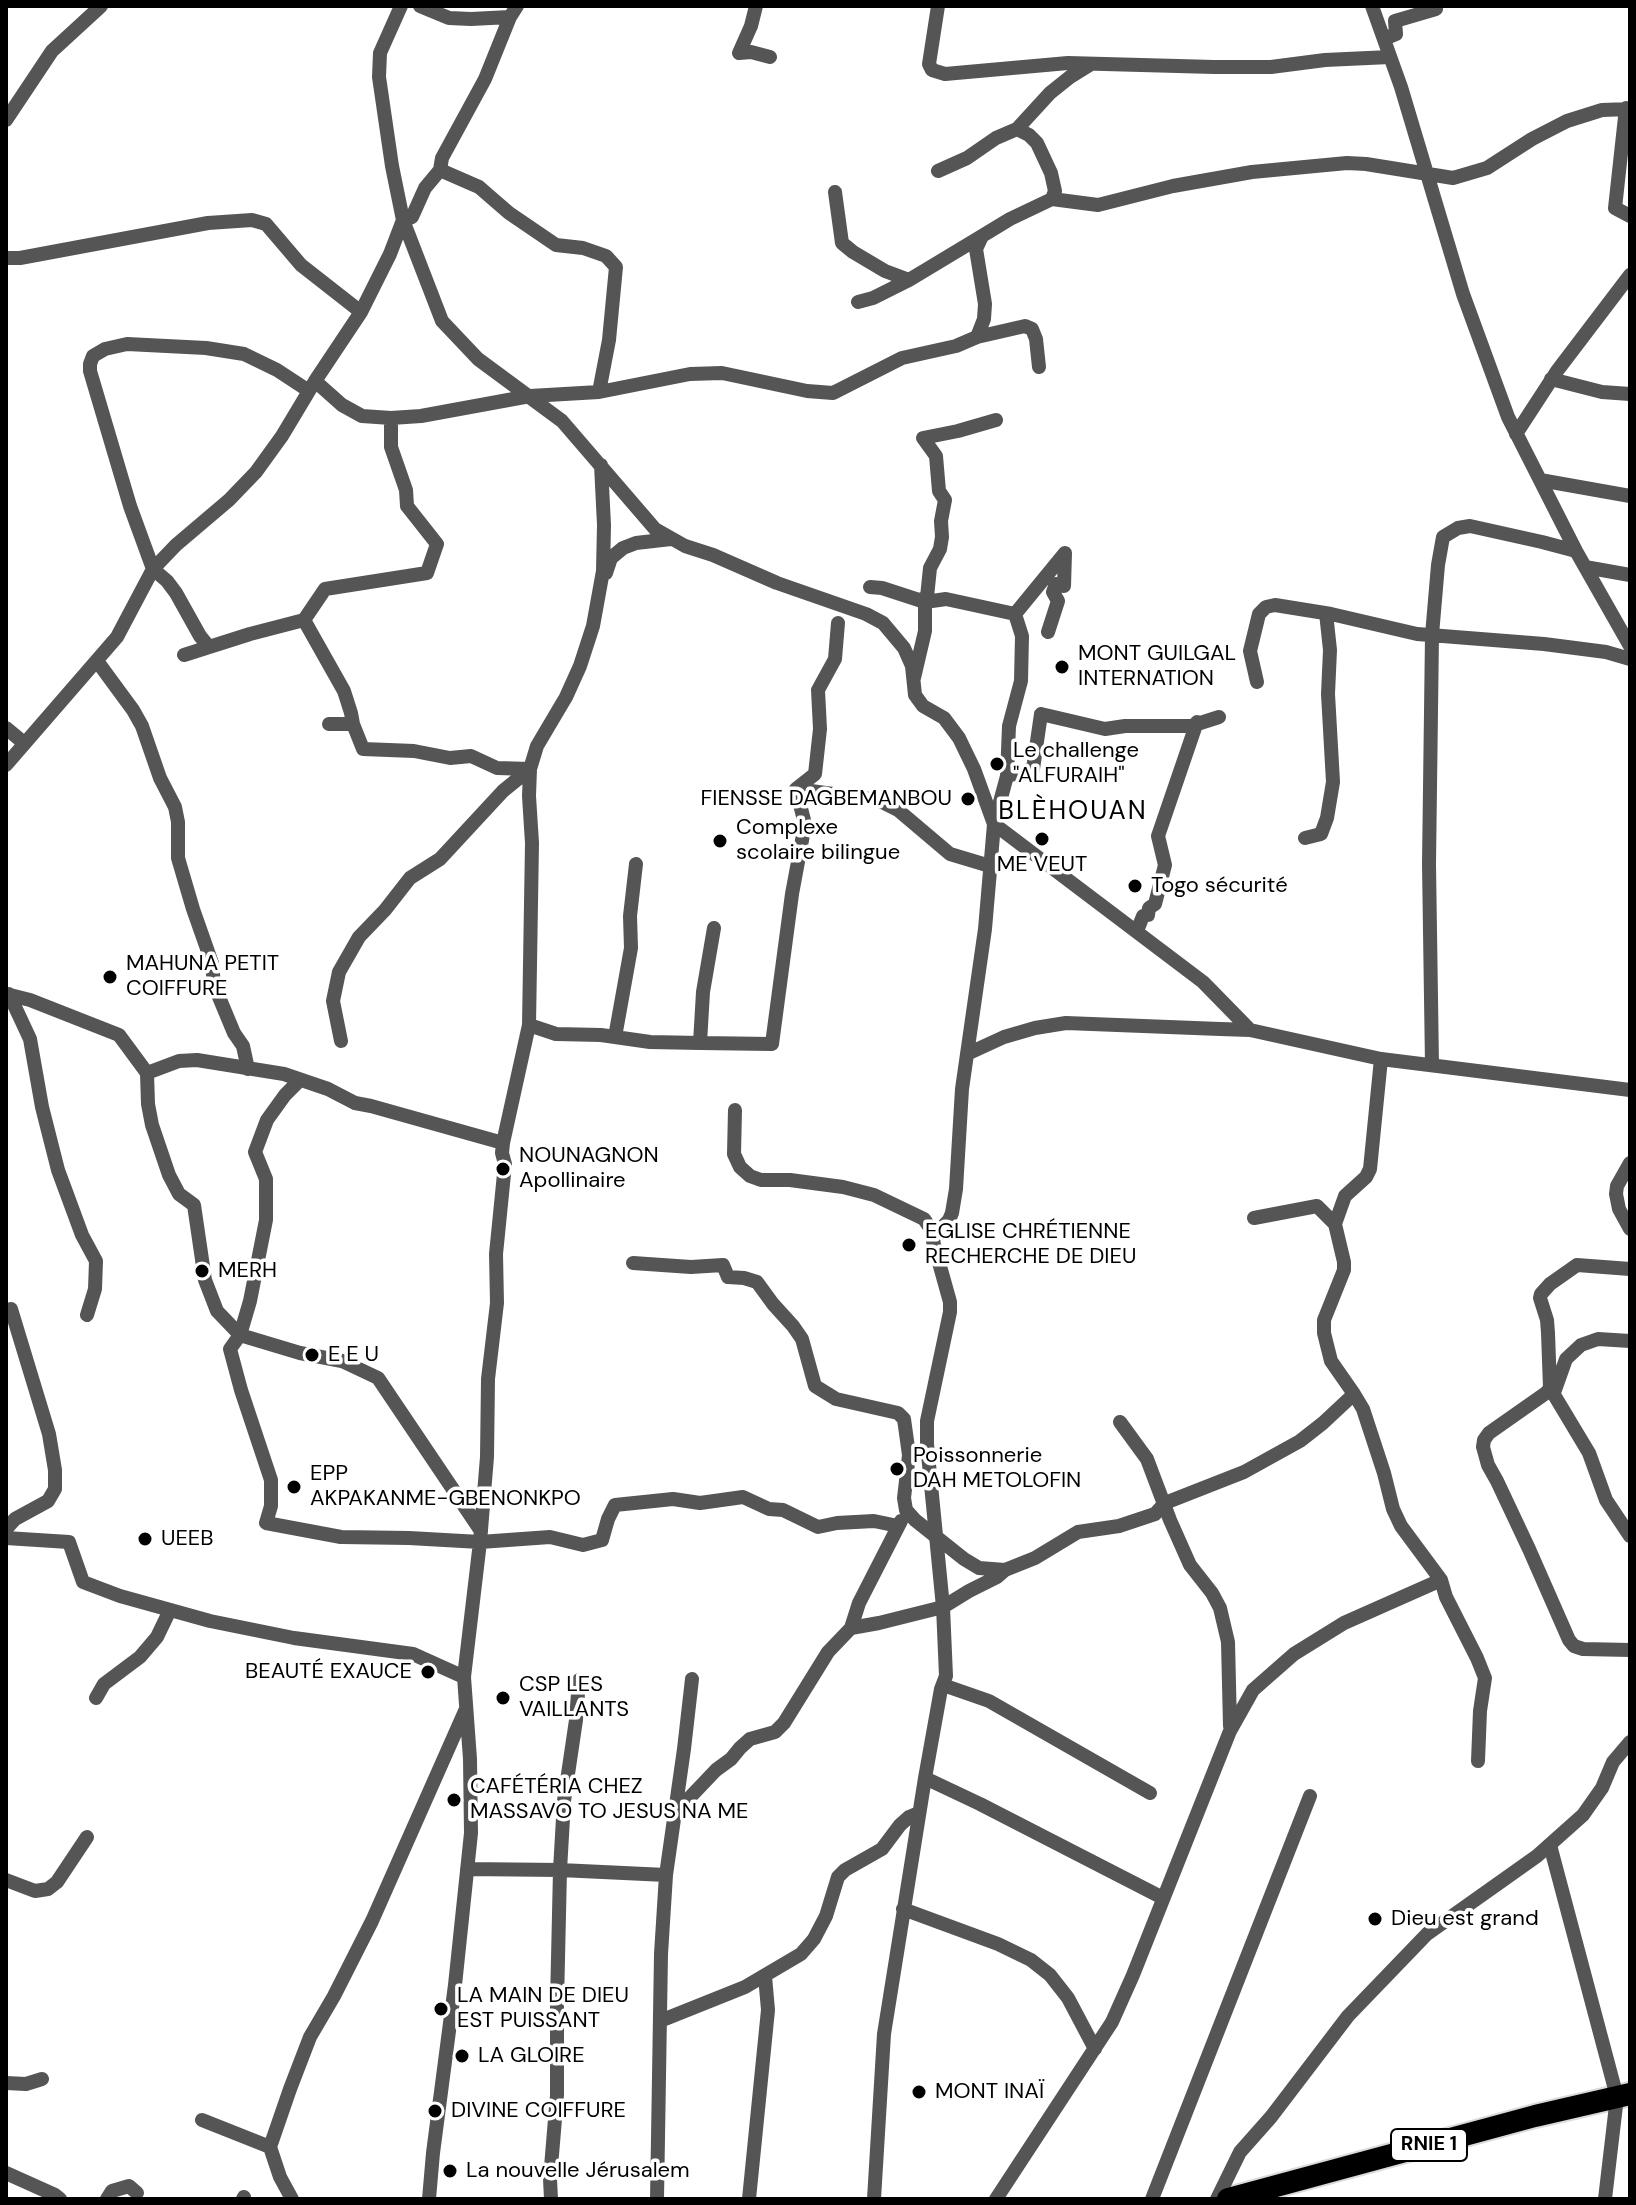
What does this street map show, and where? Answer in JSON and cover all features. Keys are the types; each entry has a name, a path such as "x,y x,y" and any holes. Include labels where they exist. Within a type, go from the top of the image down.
{"highway":[{"name":"RNIE 1","path":"1228,2199 1535,2116 1623,2096"}],"street":[{"path":"6,120 52,51 101,6"},
{"path":"401,6 380,53 379,77 403,220 442,321 478,359 562,421 655,529 671,539 777,583 866,614 883,623 904,648 912,666 915,695 923,706 944,718 959,738 994,824 1203,982 1250,1030"},
{"path":"403,220 412,217 425,188 440,170 442,158 485,79 514,12 449,18 420,6"},
{"path":"756,6 739,53 751,52 770,57"},
{"path":"938,6 929,64 932,70 945,74 1068,63 1271,67 1325,60 1390,57"},
{"path":"1372,6 1428,174 1463,294 1496,386 1516,434 1576,551 1630,646"},
{"path":"1384,39 1396,34 1393,13 1436,9"},
{"path":"938,171 1017,129 1050,93 1091,63"},
{"path":"858,302 909,280 1010,219 1052,199 1098,205 1173,186 1252,172 1347,163 1453,178 1487,168 1567,121 1602,110 1628,108 1615,208 1630,216"},
{"path":"1017,129 1037,143 1051,173 1055,191 1052,199"},
{"path":"440,170 479,187 509,213 556,245 583,248 606,256 616,267 609,340 599,392"},
{"path":"835,192 840,235 846,247 885,271 909,280"},
{"path":"6,258 208,223 252,220 266,224 301,265 361,312"},
{"path":"6,765 117,637 153,569 256,472 361,312 403,220"},
{"path":"977,337 984,319 985,304 976,249 982,236"},
{"path":"1516,434 1551,379 1630,275"},
{"path":"209,647 176,593 153,569 130,506 90,371 93,356 105,349 127,344 244,354 312,386 362,416 391,418 421,416 530,396 599,392 690,374 722,373 807,391 833,393 902,358 1025,326 1032,329 1036,339 1039,367"},
{"path":"1551,379 1602,392 1630,394"},
{"path":"184,655 304,620 325,589 427,573 437,544 407,506 406,490 391,447 391,418"},
{"path":"922,601 927,597 930,568 940,549 945,500 939,491 936,456 923,438 996,420"},
{"path":"429,2199 471,1833 464,1677 487,1457 488,1379 497,1303 496,1254 505,1164 502,1153 529,1025 530,769 537,746 580,666 593,626 603,571 601,465"},
{"path":"1540,480 1630,496"},
{"path":"1432,1065 1429,864 1432,635 1443,537 1458,528 1470,526 1576,551"},
{"path":"599,592 611,558 623,548 636,543 671,539"},
{"path":"1015,614 1065,553 1064,586 1056,584 1053,592 1058,601 1048,632"},
{"path":"1585,567 1630,575"},
{"path":"870,587 922,601 946,599 1015,614"},
{"path":"914,678 925,631 922,601"},
{"path":"1257,682 1250,651 1259,614 1266,607 1275,605 1417,634 1544,644 1606,652 1630,659"},
{"path":"1305,838 1321,834 1333,782 1328,694 1330,650 1326,613"},
{"path":"874,2199 884,2034 925,1778 946,1676 927,1421 950,1302 934,1248 935,1235 952,1213 956,1189 962,1089 985,929 994,824 1007,776 1009,726 1021,681 1022,636 1015,614"},
{"path":"304,620 344,691 363,749 414,751 450,758 471,756 497,768 530,769"},
{"path":"796,789 815,774 820,729 818,690 835,659 838,623"},
{"path":"97,661 142,726 160,778 175,807 178,858 212,963 214,985 234,1033 243,1046 248,1069"},
{"path":"1007,776 1033,769 1041,714 1105,729 1191,726 1219,717"},
{"path":"1137,931 1143,916 1148,915 1149,908 1155,904 1165,865 1158,836 1197,722"},
{"path":"329,724 353,724"},
{"path":"6,728 24,743"},
{"path":"341,1041 333,1001 339,972 359,937 410,878 440,859 503,791 530,769"},
{"path":"529,1025 556,1034 650,1042 772,1044 792,894 805,824 796,789"},
{"path":"796,789 878,800 898,810 950,854 990,866"},
{"path":"615,1037 631,948 630,916 636,864"},
{"path":"700,1043 703,992 714,928"},
{"path":"7,994 119,1035 147,1073 152,1125 169,1175 179,1194 194,1205 205,1280 217,1311 240,1335 300,1353 342,1361 378,1378 480,1537"},
{"path":"7,994 30,1039 42,1107 58,1170 82,1235 96,1261 95,1289 87,1315"},
{"path":"967,1054 1004,1037 1066,1023 1250,1030 1381,1059 1630,1090"},
{"path":"1254,1218 1317,1206 1345,1196 1366,1177 1370,1169 1381,1059"},
{"path":"147,1073 179,1061 197,1060 284,1074 328,1089 355,1103 503,1143"},
{"path":"300,1080 267,1120 255,1152 266,1179 266,1220 250,1301 240,1335 230,1349 271,1480 271,1506 266,1523 341,1537 550,1537 583,1545 602,1540 615,1505 673,1499 700,1503 743,1497 769,1509 783,1510 818,1527 874,1521 898,1526"},
{"path":"735,1110 734,1154 740,1167 750,1176 761,1180 790,1180 843,1187 874,1195 924,1219 935,1235"},
{"path":"1630,1163 1616,1194 1619,1209 1630,1229"},
{"path":"1335,1224 1345,1196"},
{"path":"1317,1206 1335,1224 1344,1262 1344,1270 1324,1320 1331,1361 1363,1409 1401,1526 1441,1580 1446,1597 1485,1678 1478,1761"},
{"path":"633,1263 691,1267 723,1265 728,1277 757,1282 802,1339 815,1386 836,1399 898,1413 904,1419 909,1455 904,1498 906,1510 859,1603 851,1628 828,1652 784,1723 775,1732 750,1739 675,1813"},
{"path":"1630,1269 1577,1265 1550,1284 1540,1298 1547,1320 1552,1391 1589,1453 1606,1500 1630,1536"},
{"path":"6,1529 15,1519 48,1501 55,1489 49,1434 8,1308"},
{"path":"1630,1341 1598,1339 1581,1345 1566,1359 1552,1391 1489,1433 1484,1440 1484,1456 1569,1640 1583,1649 1630,1650"},
{"path":"851,1628 943,1607 1078,1532 1119,1526 1244,1472 1300,1441 1354,1394"},
{"path":"1120,1422 1147,1459 1160,1508 1170,1520 1190,1565 1220,1608 1228,1642 1230,1731"},
{"path":"906,1510 964,1559 979,1568 1005,1570"},
{"path":"6,1538 69,1542 83,1582 120,1596 210,1621 294,1638 413,1654 464,1677"},
{"path":"996,2199 1112,2022 1230,1731 1253,1690 1294,1654 1344,1623 1441,1580"},
{"path":"96,1698 104,1684 140,1657 157,1637 170,1610"},
{"path":"1229,1675 1253,1690"},
{"path":"657,2199 666,1875 692,1679"},
{"path":"551,2199 557,2095 560,1870 564,1801 579,1680"},
{"path":"943,1685 989,1701 1150,1793"},
{"path":"292,2199 280,2177 270,2147 310,2037 372,1921 466,1710"},
{"path":"1217,2199 1240,2152 1271,2117 1348,2016 1427,1934 1537,1856 1583,1815 1602,1788 1613,1762 1630,1742"},
{"path":"925,1778 1163,1898"},
{"path":"1152,2199 1310,1796"},
{"path":"660,2021 745,1987 801,1954 814,1939 826,1916 838,1877 882,1849 900,1825 919,1813"},
{"path":"6,1880 35,1891 48,1889 57,1882 87,1837"},
{"path":"1550,1845 1623,2096 1605,2199"},
{"path":"467,1869 666,1875"},
{"path":"903,1909 998,1944 1031,1960 1050,1975 1068,1998 1095,2049"},
{"path":"749,2199 768,2010 765,1976"},
{"path":"6,2083 26,2084 42,2079"},
{"path":"202,2120 270,2147"},
{"path":"6,2173 60,2199"},
{"path":"107,2199 112,2191 129,2186 137,2193"}],"place":[{"name":"MONT GUILGAL INTERNATION","path":"1062,667"},
{"name":"Le challenge \"ALFURAIH\"","path":"997,764"},
{"name":"FIENSSE DAGBEMANBOU","path":"968,799"},
{"name":"ME VEUT","path":"1042,839"},
{"name":"Complexe scolaire bilingue","path":"720,841"},
{"name":"Togo sécurité","path":"1135,886"},
{"name":"MAHUNA PETIT COIFFURE","path":"110,977"},
{"name":"NOUNAGNON Apollinaire","path":"503,1169"},
{"name":"EGLISE CHRÉTIENNE RECHERCHE DE DIEU","path":"909,1245"},
{"name":"MERH","path":"202,1271"},
{"name":"E E U","path":"312,1355"},
{"name":"Poissonnerie DAH METOLOFIN","path":"897,1469"},
{"name":"EPP AKPAKANME-GBENONKPO","path":"294,1487"},
{"name":"UEEB","path":"145,1539"},
{"name":"BEAUTÉ EXAUCE","path":"428,1672"},
{"name":"CSP LES VAILLANTS","path":"503,1698"},
{"name":"CAFÉTÉRIA CHEZ MASSAVO TO JESUS NA ME","path":"454,1800"},
{"name":"Dieu est grand","path":"1375,1919"},
{"name":"LA MAIN DE DIEU EST PUISSANT","path":"441,2009"},
{"name":"LA GLOIRE","path":"462,2056"},
{"name":"MONT INAÏ","path":"919,2092"},
{"name":"DIVINE COIFFURE","path":"435,2111"},
{"name":"La nouvelle Jérusalem","path":"450,2171"}],"district":[{"name":"BLÈHOUAN","path":"1073,812"}]}
